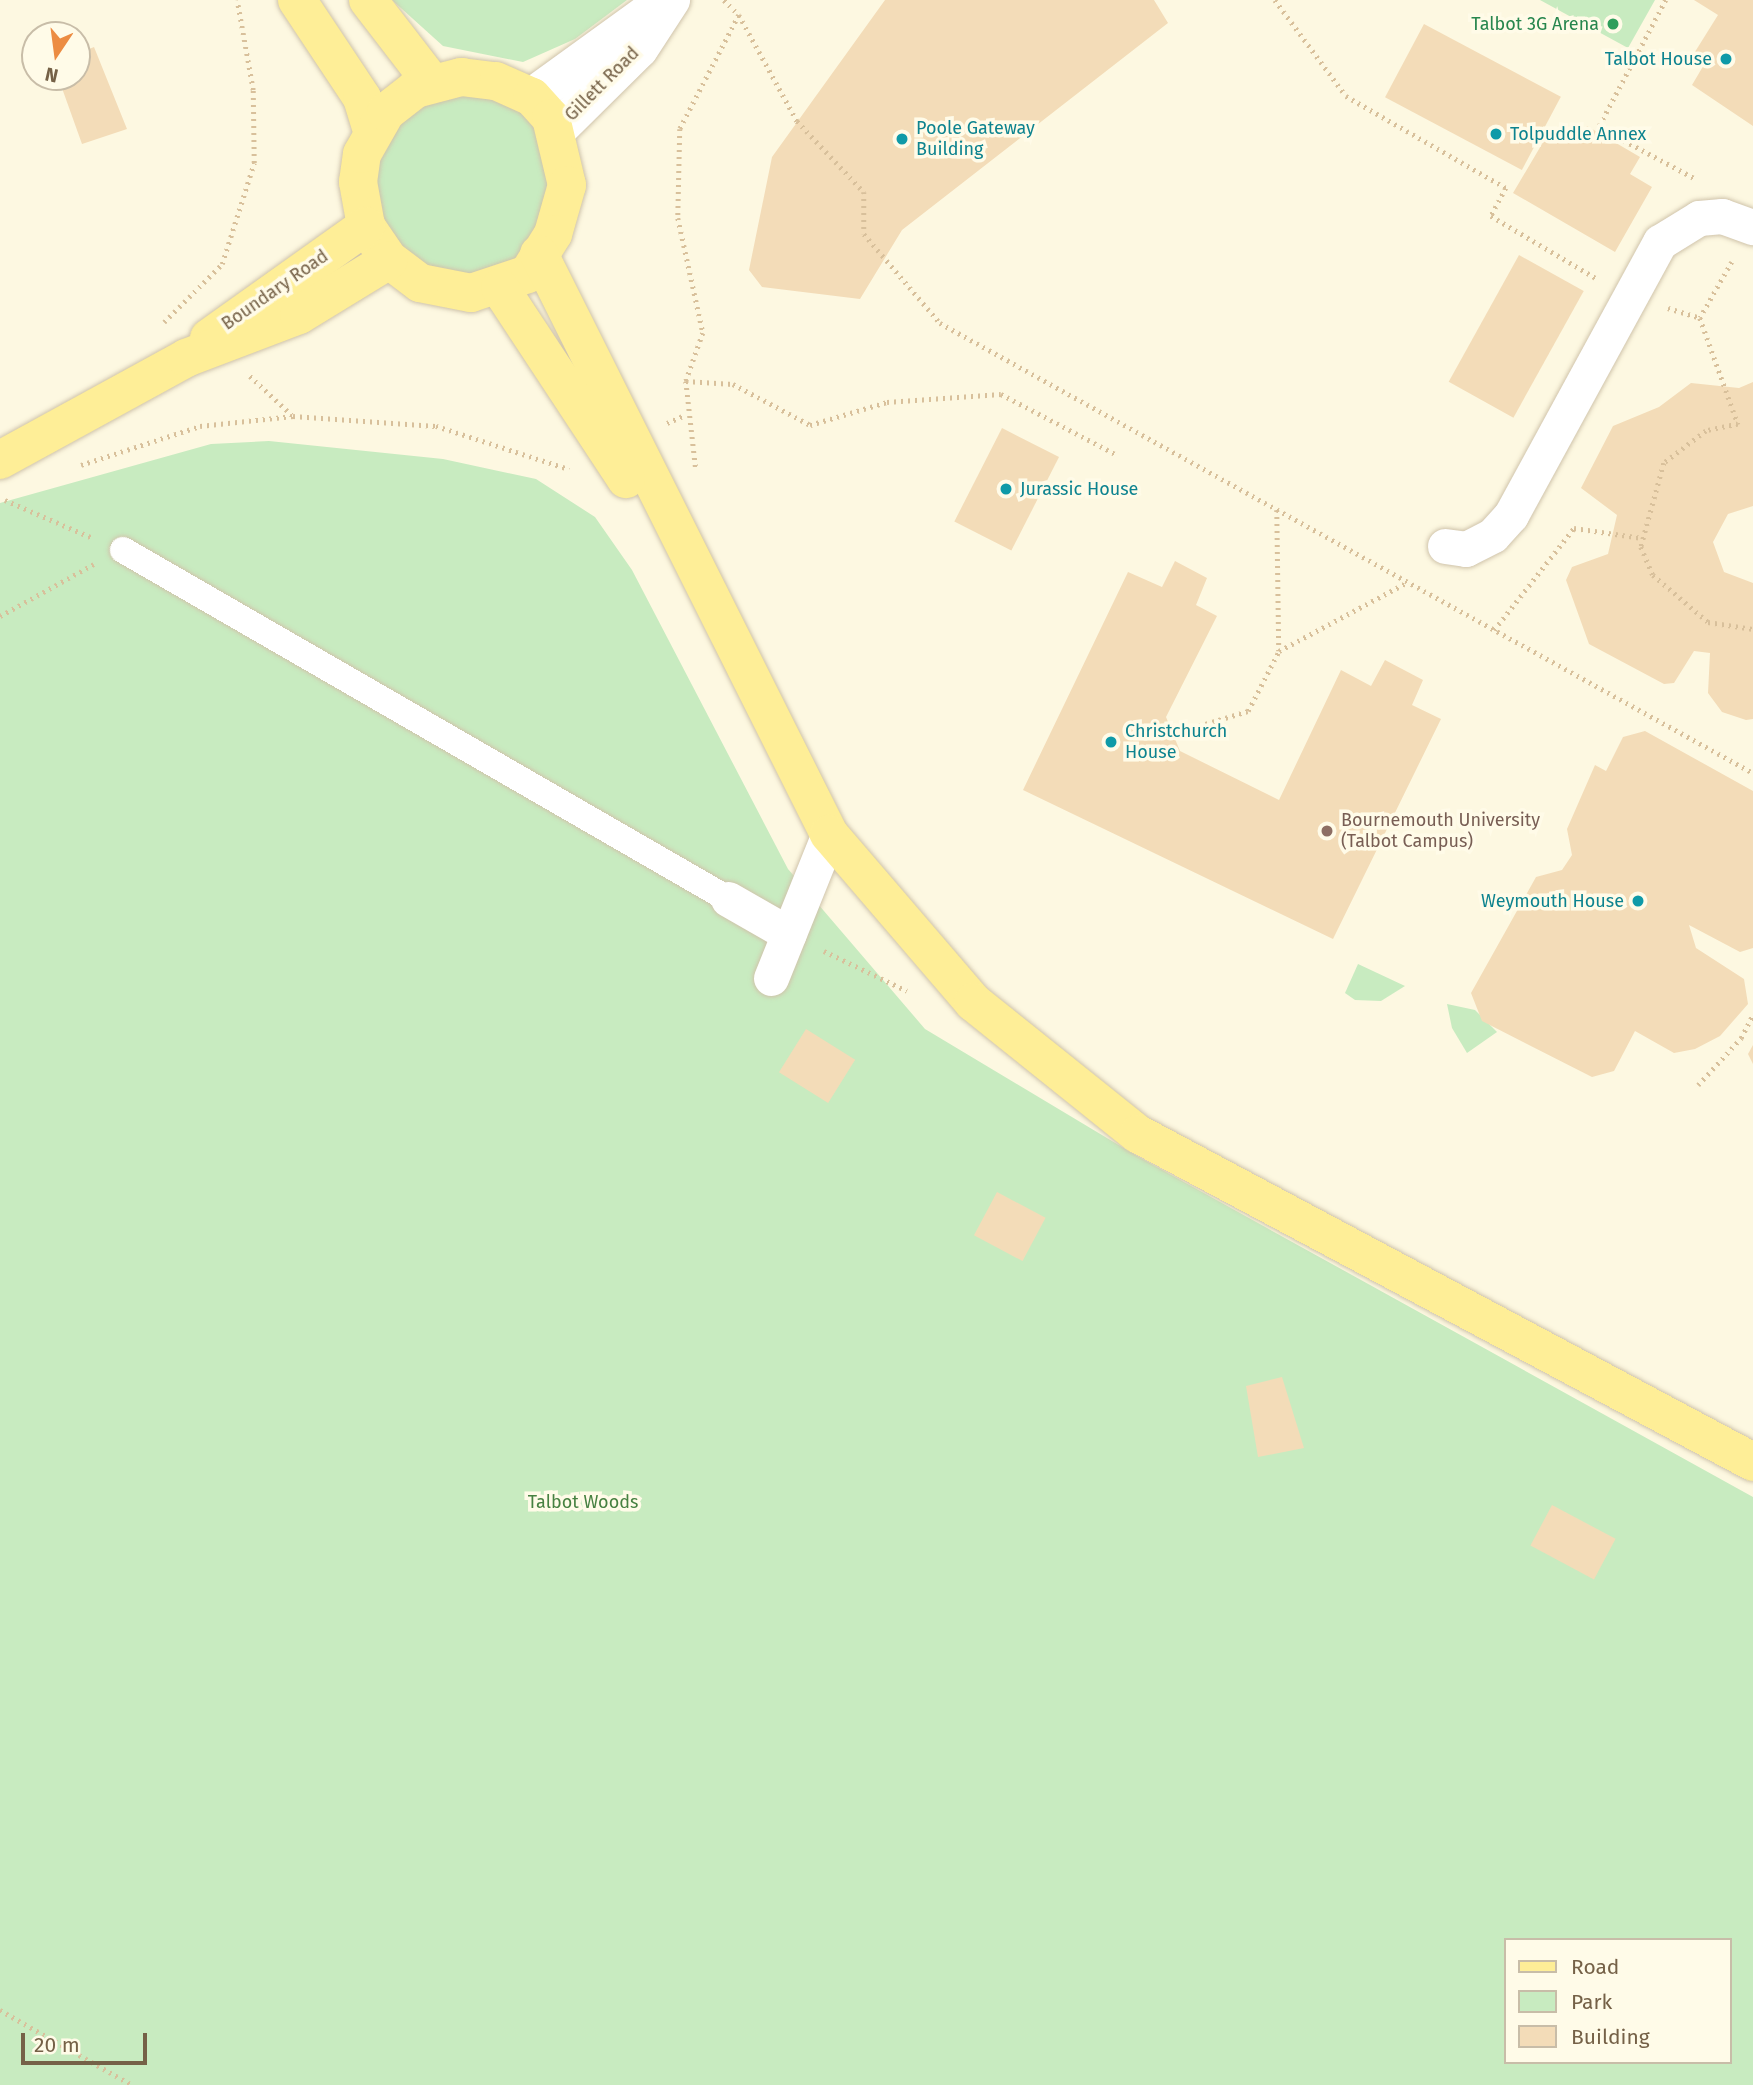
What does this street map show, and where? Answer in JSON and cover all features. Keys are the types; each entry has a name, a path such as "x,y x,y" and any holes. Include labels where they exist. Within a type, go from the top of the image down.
{"main road":[{"path":"297,0 362,98 372,131"},
{"path":"368,0 432,83"},
{"path":"496,81 532,97 555,132 567,185 562,212 528,274 500,288 438,289 389,260 366,226 358,182 372,131 402,98 432,83 496,81"},
{"name":"Boundary Road","path":"5,474 186,358 366,226"},
{"path":"539,254 619,448"},
{"name":"Boundary Road","path":"186,358 299,315 389,260"},
{"path":"500,288 619,448 696,578 829,834 972,1002 1138,1134 1753,1462"}],"street":[{"name":"Gillett Road","path":"532,97 669,0"},
{"name":"Gillett Road","path":"555,132 639,49 669,0"},
{"path":"1445,546 1466,549 1493,536 1511,515 1660,242 1677,227 1712,217 1748,225"},
{"path":"123,550 789,934"},
{"path":"771,978 829,834"}],"path":[{"path":"154,332 222,264 254,163 253,90 237,0"},
{"path":"723,0 739,15 797,121 864,192 864,234 940,323 1753,773"},
{"path":"1275,0 1346,96 1506,188 1491,216 1629,296"},
{"path":"1666,0 1599,127 1702,181"},
{"path":"739,15 680,129 678,218 703,333 686,381 733,384 810,425 887,402 1000,394 1117,455"},
{"path":"1748,225 1738,251 1700,318 1738,424 1706,430 1664,463 1642,538 1653,575 1687,605 1708,622 1753,629"},
{"path":"66,470 200,426 293,416 436,426 575,471 685,415"},
{"path":"0,492 5,474"},
{"path":"0,498 123,550"},
{"path":"1172,734 1248,711 1279,651 1277,510"},
{"path":"1494,630 1574,528 1642,538"},
{"path":"0,616 30,594 123,550"},
{"path":"1279,651 1407,582"},
{"path":"1698,1085 1741,1038 1753,1014"},
{"path":"0,2010 132,2085"}],"green space":[{"path":"392,0 627,0 575,39 523,62 443,46"},
{"name":"Talbot 3G Arena","path":"1540,0 1655,0 1628,48"},
{"path":"496,81 551,118 553,234 471,293 366,226 386,112"},
{"name":"Talbot Woods","path":"269,441 443,459 536,479 595,517 632,570 788,869 925,1029 1137,1156 1753,1497 1753,2085 0,2085 0,503 211,444"},
{"path":"1358,964 1405,986 1381,1001 1355,1000 1345,993"},
{"path":"1447,1004 1475,1010 1497,1032 1467,1053 1452,1028"}],"building":[{"name":"Poole Gateway Building","path":"885,0 1154,0 1168,23 902,230 860,299 762,287 749,270 772,157"},
{"name":"Talbot House","path":"1694,0 1753,0 1753,126 1692,85 1705,63 1693,55 1718,15"},
{"name":"Tolpuddle Annex","path":"1424,24 1561,97 1522,170 1385,97"},
{"path":"94,47 127,129 82,144 63,91 91,91 91,48"},
{"name":"Tolpuddle Annex","path":"1587,126 1640,157 1630,174 1652,187 1615,252 1513,193 1552,127 1578,142"},
{"path":"1519,255 1584,291 1513,418 1449,382"},
{"path":"1753,382 1753,506 1728,514 1713,542 1724,572 1753,583 1753,719 1746,720 1722,712 1708,693 1710,653 1694,651 1674,683 1664,684 1589,644 1566,580 1572,567 1608,554 1617,515 1581,488 1613,426 1659,407 1691,383 1739,388"},
{"name":"Jurassic House","path":"1002,428 1059,457 1011,551 954,522"},
{"name":"Christchurch House","path":"1175,561 1207,578 1196,605 1217,616 1166,717 1180,751 1279,800 1341,670 1371,686 1385,660 1423,680 1412,705 1441,719 1333,939 1023,790 1128,572 1162,587"},
{"name":"Weymouth House","path":"1645,731 1753,791 1753,948 1740,952 1689,925 1696,948 1744,979 1748,1004 1720,1036 1695,1049 1674,1053 1635,1031 1614,1071 1592,1077 1482,1021 1471,993 1536,877 1562,870 1572,855 1567,829 1595,765 1606,771 1623,737"},
{"path":"806,1029 855,1060 828,1103 779,1072"},
{"path":"1753,1045 1753,1064 1748,1054"},
{"path":"997,1192 1046,1218 1023,1261 974,1235"},
{"path":"1282,1377 1304,1448 1258,1457 1246,1386"},
{"path":"1552,1505 1616,1539 1594,1579 1530,1546"}],"place":[{"name":"Talbot 3G Arena","path":"1613,24"},
{"name":"Talbot House","path":"1726,59"},
{"name":"Tolpuddle Annex","path":"1496,134"},
{"name":"Poole Gateway Building","path":"902,139"},
{"name":"Jurassic House","path":"1006,489"},
{"name":"Christchurch House","path":"1111,742"},
{"name":"Bournemouth University (Talbot Campus)","path":"1327,831"},
{"name":"Weymouth House","path":"1638,901"}]}
